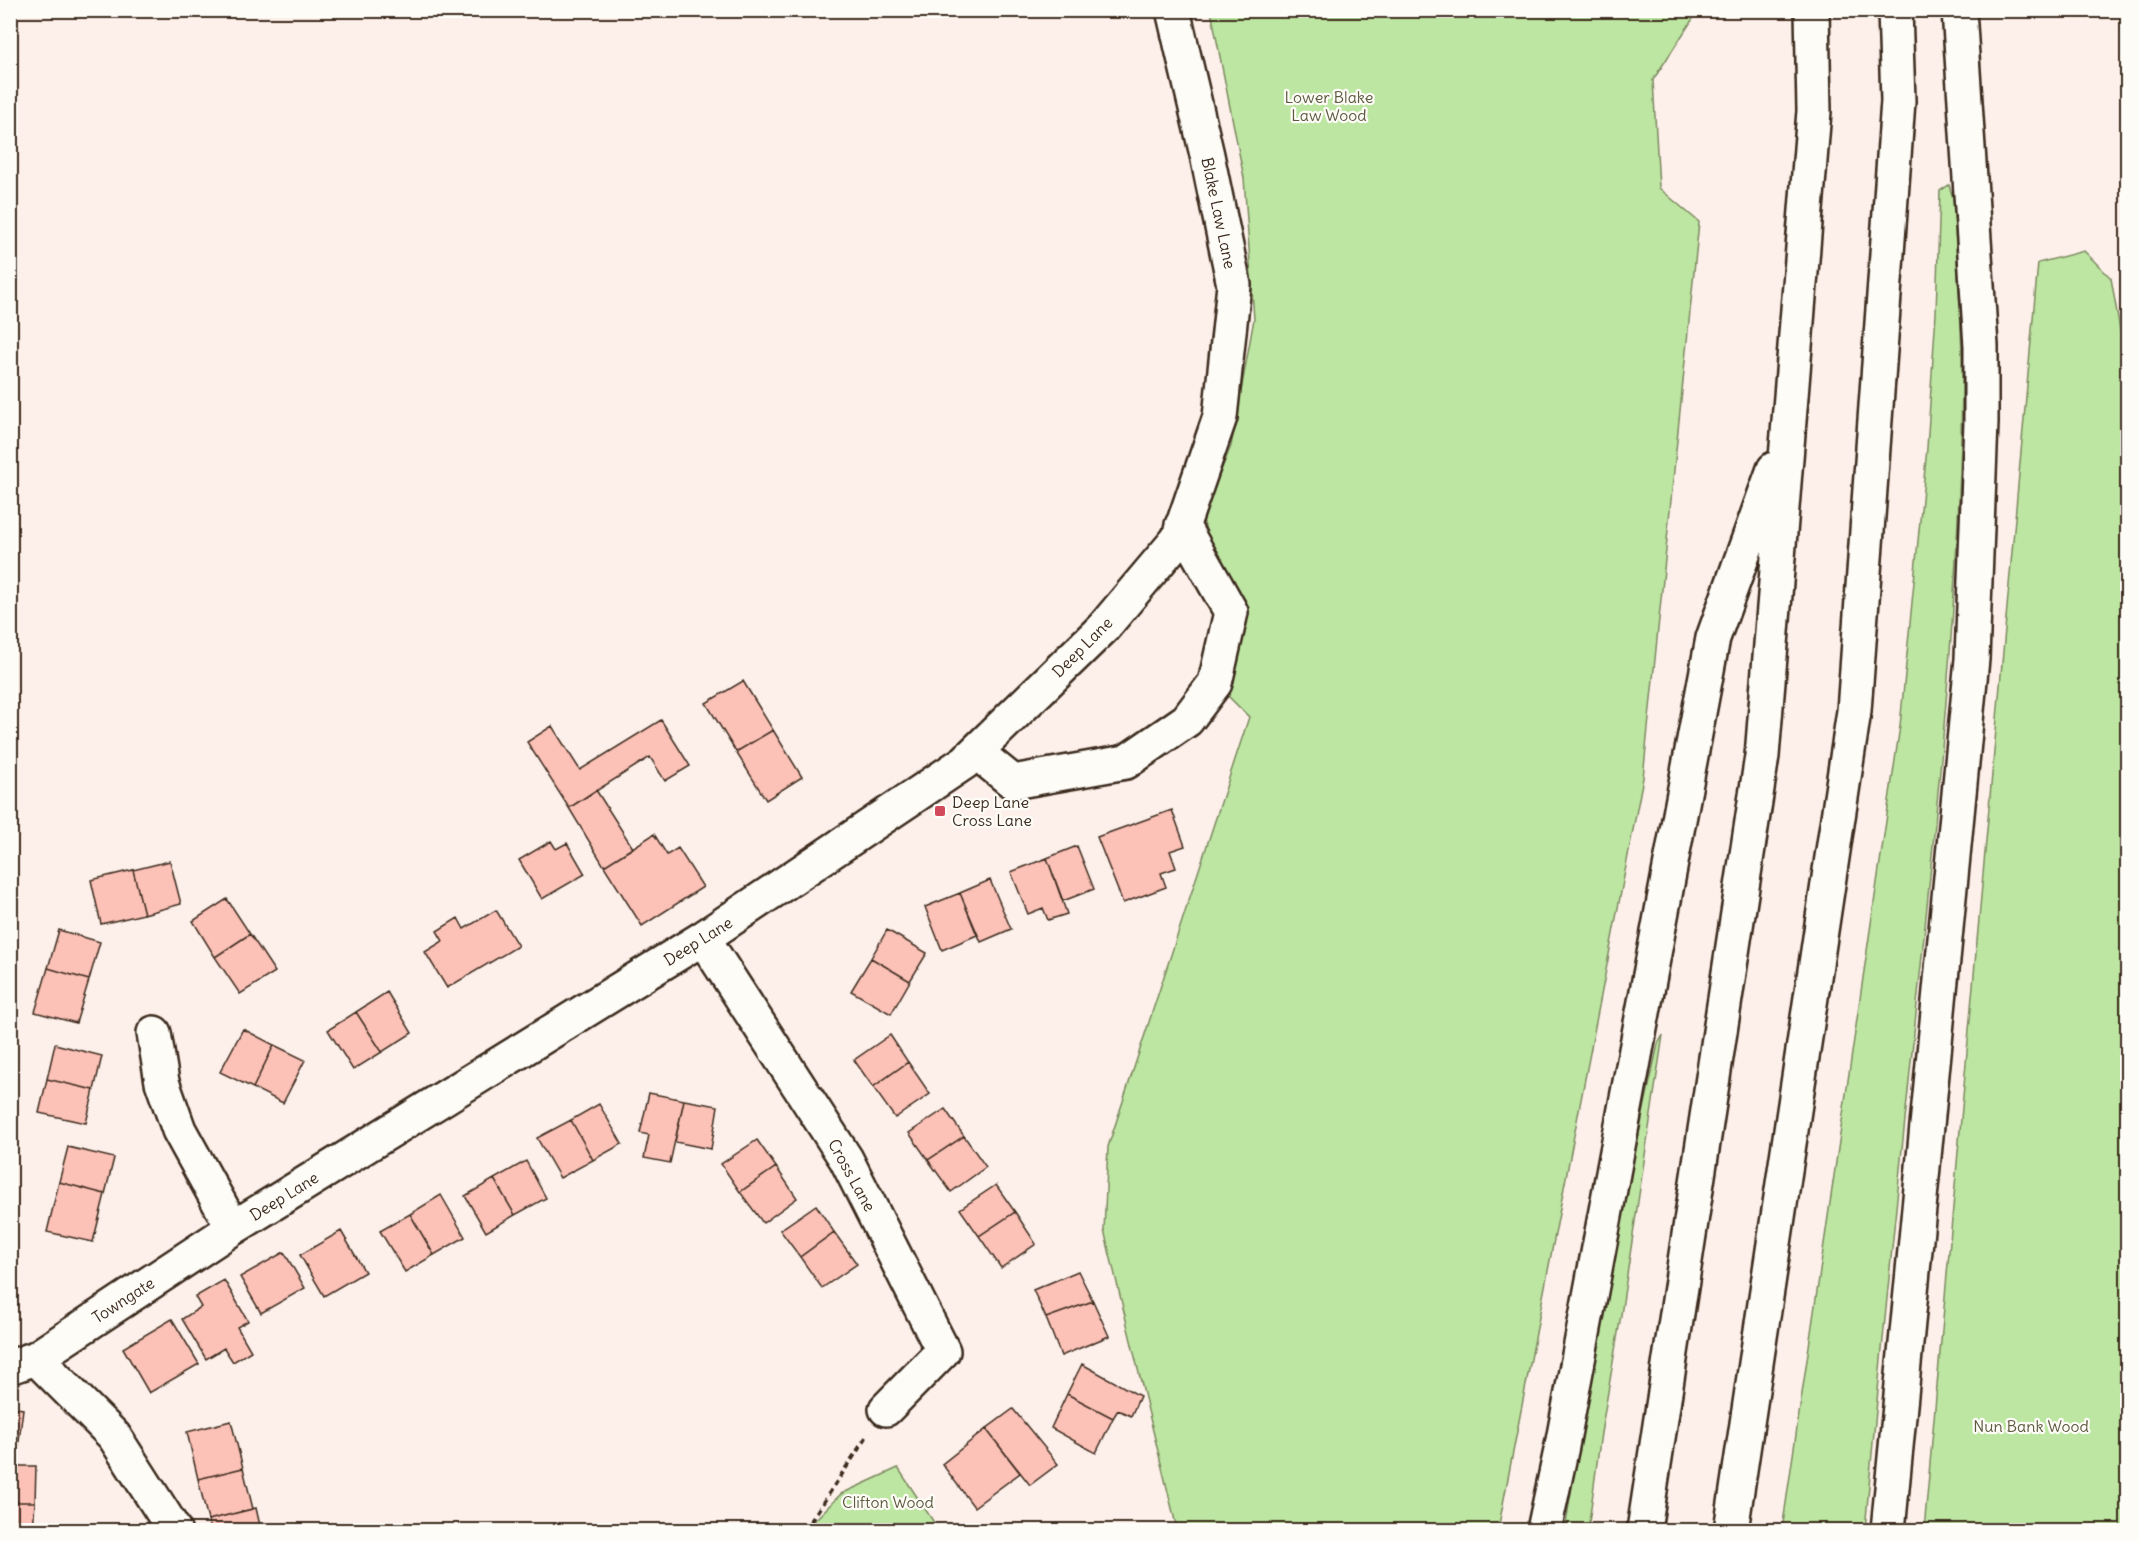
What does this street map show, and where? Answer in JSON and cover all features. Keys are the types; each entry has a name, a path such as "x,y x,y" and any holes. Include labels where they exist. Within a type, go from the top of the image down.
{"main road":[{"name":"Blake Law Lane","path":"1173,10 1234,285 1220,417"},
{"path":"1644,1530 1762,756 1814,111 1812,10"},
{"path":"1731,1530 1854,711 1898,101 1895,10"},
{"path":"1888,1530 1972,659 1981,433 1981,346 1959,10"},
{"name":"Deep Lane","path":"154,1033 162,1082 179,1130 233,1228 703,939 965,762 1103,628 1178,538 1220,417"},
{"path":"1544,1530 1713,638 1789,428"},
{"path":"976,752 1013,782 1126,762 1187,720 1215,683 1231,612 1182,525"},
{"name":"Cross Lane","path":"703,939 846,1159 943,1351 886,1409"},
{"name":"Towngate","path":"23,1363 233,1228"},
{"path":"23,1363 114,1436 174,1530"}],"path":[{"path":"805,1530 886,1409"}],"green space":[{"name":"Lower Blake Law Wood","path":"1211,11 1698,11 1653,80 1659,188 1699,222 1643,778 1498,1530 1171,1530 1177,1529 1104,1230 1108,1147 1249,717 1215,683 1231,612 1202,517 1231,446 1254,319 1244,178"},
{"path":"1949,185 1953,198 1962,359 1955,584 1937,807 1865,1530 1782,1530 1900,726 1927,448 1936,313 1940,191"},
{"name":"Nun Bank Wood","path":"2084,251 2111,278 2128,376 2127,1530 1924,1530 2038,263"},
{"path":"1663,1035 1588,1530 1565,1530 1608,1286 1658,1044"},
{"name":"Clifton Wood","path":"898,1468 939,1530 805,1530 841,1494"}],"building":[{"path":"743,681 773,730 736,752 706,703"},
{"path":"661,720 690,766 665,781 650,757 569,808 527,742 552,726 580,770"},
{"path":"773,730 802,777 766,800 736,752"},
{"path":"596,790 633,848 604,866 569,808"},
{"path":"1172,810 1185,846 1170,851 1176,868 1161,873 1166,887 1123,903 1097,837"},
{"path":"654,834 667,855 678,848 703,887 642,926 604,866"},
{"path":"551,841 556,849 567,843 585,874 542,899 519,860"},
{"path":"1077,846 1094,889 1063,901 1047,858"},
{"path":"1047,858 1067,914 1048,920 1043,908 1028,914 1011,872"},
{"path":"170,861 181,904 144,914 133,870"},
{"path":"133,870 144,914 101,924 91,880"},
{"path":"990,880 1011,929 981,942 960,893"},
{"path":"960,893 977,935 942,950 925,907"},
{"path":"227,899 250,934 215,957 193,921"},
{"path":"496,910 518,946 447,988 425,952 443,941 437,931 458,918 464,929"},
{"path":"59,930 100,942 89,980 48,968"},
{"path":"887,930 927,953 910,981 871,958"},
{"path":"250,934 275,972 240,994 215,957"},
{"path":"871,958 910,981 891,1014 851,991"},
{"path":"48,968 89,980 76,1023 35,1012"},
{"path":"387,992 412,1033 382,1052 356,1012"},
{"path":"356,1012 382,1052 353,1070 328,1030"},
{"path":"243,1029 274,1045 253,1088 220,1072"},
{"path":"890,1035 908,1062 873,1087 854,1060"},
{"path":"55,1044 102,1056 94,1090 47,1079"},
{"path":"274,1045 305,1060 283,1103 253,1088"},
{"path":"908,1062 930,1094 895,1118 873,1087"},
{"path":"47,1079 94,1090 86,1123 39,1113"},
{"path":"649,1093 684,1100 670,1163 644,1158 649,1135 640,1133"},
{"path":"684,1100 718,1106 711,1149 675,1142"},
{"path":"599,1104 622,1144 593,1160 571,1120"},
{"path":"945,1109 964,1136 928,1160 909,1133"},
{"path":"571,1120 593,1160 560,1178 537,1138"},
{"path":"964,1136 986,1167 951,1192 928,1160"},
{"path":"757,1140 776,1167 740,1192 721,1164"},
{"path":"68,1147 114,1158 105,1194 59,1182"},
{"path":"526,1161 546,1198 515,1215 494,1179"},
{"path":"776,1167 797,1198 763,1223 740,1192"},
{"path":"494,1179 515,1215 486,1232 465,1196"},
{"path":"59,1182 105,1194 93,1242 47,1232"},
{"path":"996,1185 1015,1212 979,1236 960,1209"},
{"path":"441,1195 465,1237 434,1255 410,1214"},
{"path":"816,1205 834,1232 800,1257 780,1230"},
{"path":"1015,1212 1036,1244 1001,1268 979,1236"},
{"path":"410,1214 434,1255 405,1272 380,1231"},
{"path":"341,1231 365,1272 324,1296 300,1255"},
{"path":"834,1232 857,1264 822,1288 800,1257"},
{"path":"284,1252 305,1288 261,1313 240,1277"},
{"path":"1078,1271 1093,1301 1046,1318 1033,1290"},
{"path":"224,1280 248,1321 237,1327 251,1351 233,1362 224,1348 206,1359 182,1319 201,1307 195,1297"},
{"path":"1093,1301 1109,1336 1061,1356 1046,1318"},
{"path":"172,1319 199,1364 149,1393 123,1348"},
{"path":"1082,1364 1140,1396 1131,1416 1118,1410 1113,1418 1067,1394"},
{"path":"1067,1394 1113,1418 1096,1453 1051,1428"},
{"path":"10,1407 23,1409 16,1466 10,1466"},
{"path":"1013,1409 1058,1464 1030,1485 986,1429"},
{"path":"231,1421 243,1468 198,1479 187,1432"},
{"path":"986,1429 1020,1473 974,1507 942,1464"},
{"path":"10,1466 36,1466 35,1502 10,1502"},
{"path":"243,1468 253,1509 208,1520 198,1479"},
{"path":"10,1502 35,1502 33,1530 10,1530"},
{"path":"256,1508 261,1530 211,1530 208,1520"}],"place":[{"name":"Deep Lane Cross Lane","path":"940,811"}]}
